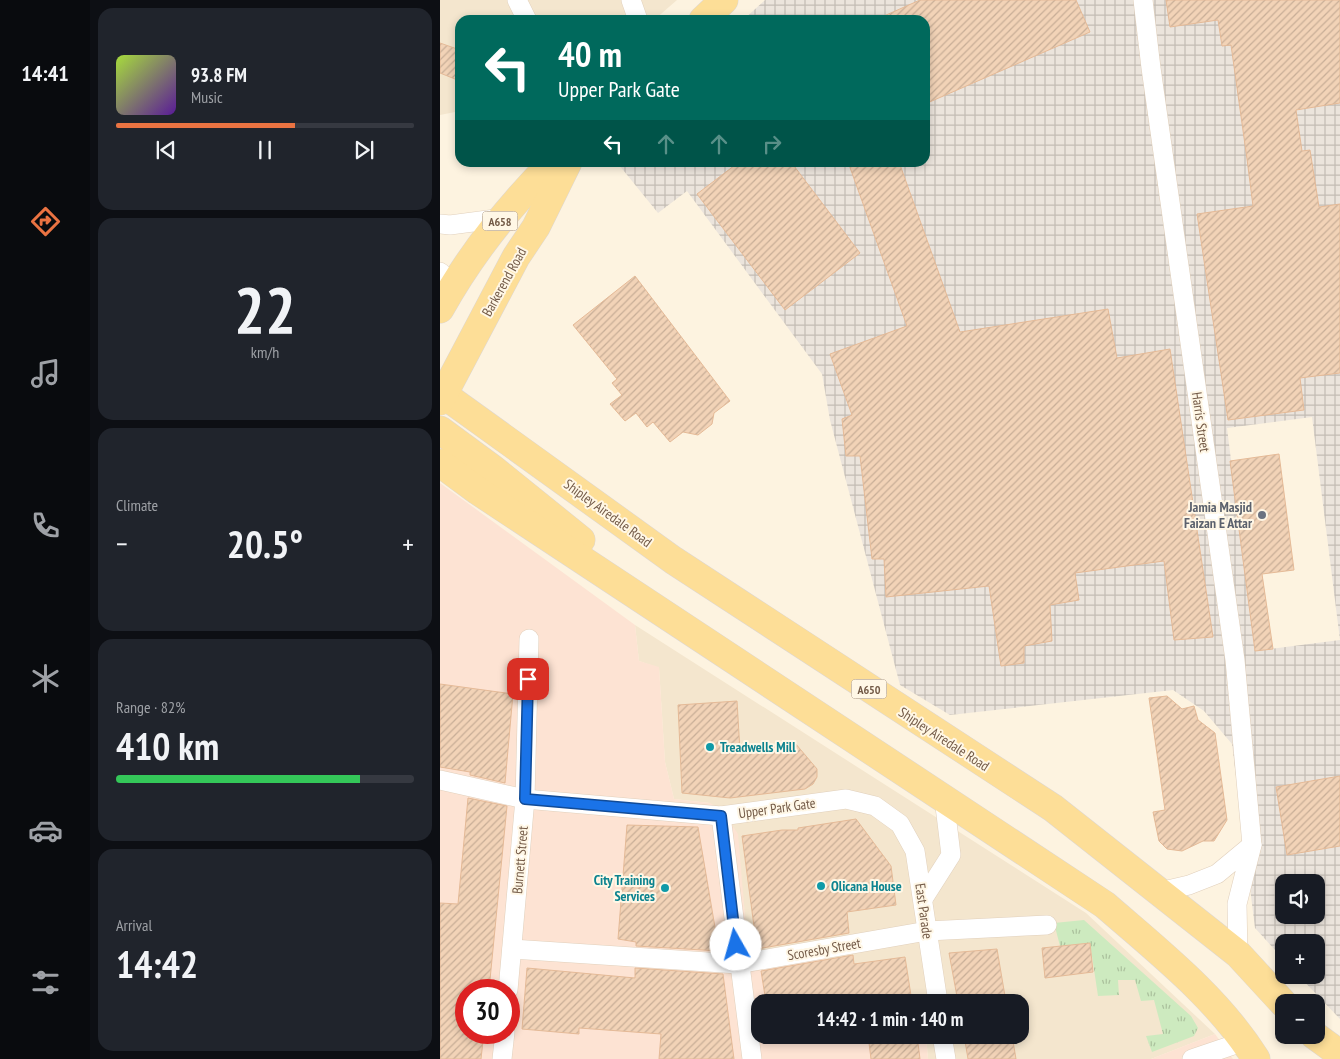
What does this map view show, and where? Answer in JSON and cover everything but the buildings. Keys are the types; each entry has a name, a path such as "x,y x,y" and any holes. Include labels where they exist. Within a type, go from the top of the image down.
{"main road":[{"path":"708,15 724,0"},
{"name":"A658","path":"440,309 447,278 465,265 527,188 547,167"},
{"name":"Barkerend Road","path":"441,396 516,257 536,227 566,167"},
{"name":"Shipley Airedale Road","path":"441,396 674,560 1053,808 1238,954 1275,994"},
{"path":"440,430 494,469 692,632"},
{"path":"440,463 478,491 1105,905 1195,984 1251,1050"},
{"path":"1325,1043 1340,1054"},
{"path":"1318,1044 1326,1059"}],"street":[{"path":"517,0 524,15"},
{"path":"631,0 636,15"},
{"name":"Harris Street","path":"1143,0 1235,660 1252,845 1237,904 1238,954"},
{"path":"440,224 450,225 503,218"},
{"name":"Burnett Street","path":"509,979 525,799 529,639"},
{"name":"Upper Park Gate","path":"440,780 525,799 721,816 846,799 875,806 900,824"},
{"path":"923,900 951,855 944,798"},
{"path":"721,816 738,964 752,1059"},
{"name":"East Parade","path":"900,824 915,850 937,994"},
{"path":"1159,892 1189,886 1217,874 1252,845"},
{"name":"Scoresby Street","path":"512,949 738,964 927,931 1047,925"},
{"path":"502,1059 504,1044"},
{"path":"944,1044 946,1059"},
{"path":"1192,1059 1251,1050"}],"shaded area":[{"path":"440,0 677,0 660,15 455,15 455,112 440,115"},
{"path":"765,0 1340,0 1340,640 1340,1019 1325,1003 1325,994 1316,994 1307,984 1325,984 1325,934 1275,934 1275,950 1255,928 1232,744 1204,711 1173,690 950,715 900,685 830,420 822,374 687,191 658,213 621,167 930,167 930,15 748,15","holes":["1312,417 1340,640 1255,651 1227,428"]},
{"path":"440,483 635,625 639,661 659,667 665,762 674,799 710,803 722,810 738,834 748,951 753,955 824,946 831,994 751,994 751,1044 927,1044 928,1059 440,1059"},
{"path":"635,625 1086,913 1215,1034 1151,1059 928,1059 927,1044 1029,1044 1029,994 831,994 824,946 753,955 748,951 710,803 674,799 665,762 659,668 639,661"},
{"path":"1215,1034 1233,1059 1151,1059"}],"green space":[{"path":"1084,920 1191,1016 1198,1028 1194,1036 1152,1052 1146,1036 1163,1034 1154,1000 1141,1001 1135,980 1118,980 1119,995 1098,996 1090,943 1060,946 1054,923"}],"place":[{"name":"Jamia Masjid Faizan E Attar","path":"1262,515"},
{"name":"Treadwells Mill","path":"710,747"},
{"name":"Olicana House","path":"821,886"},
{"name":"City Training Services","path":"665,888"}],"route":[{"path":"528,679 525,799 721,816 736,945"}]}
